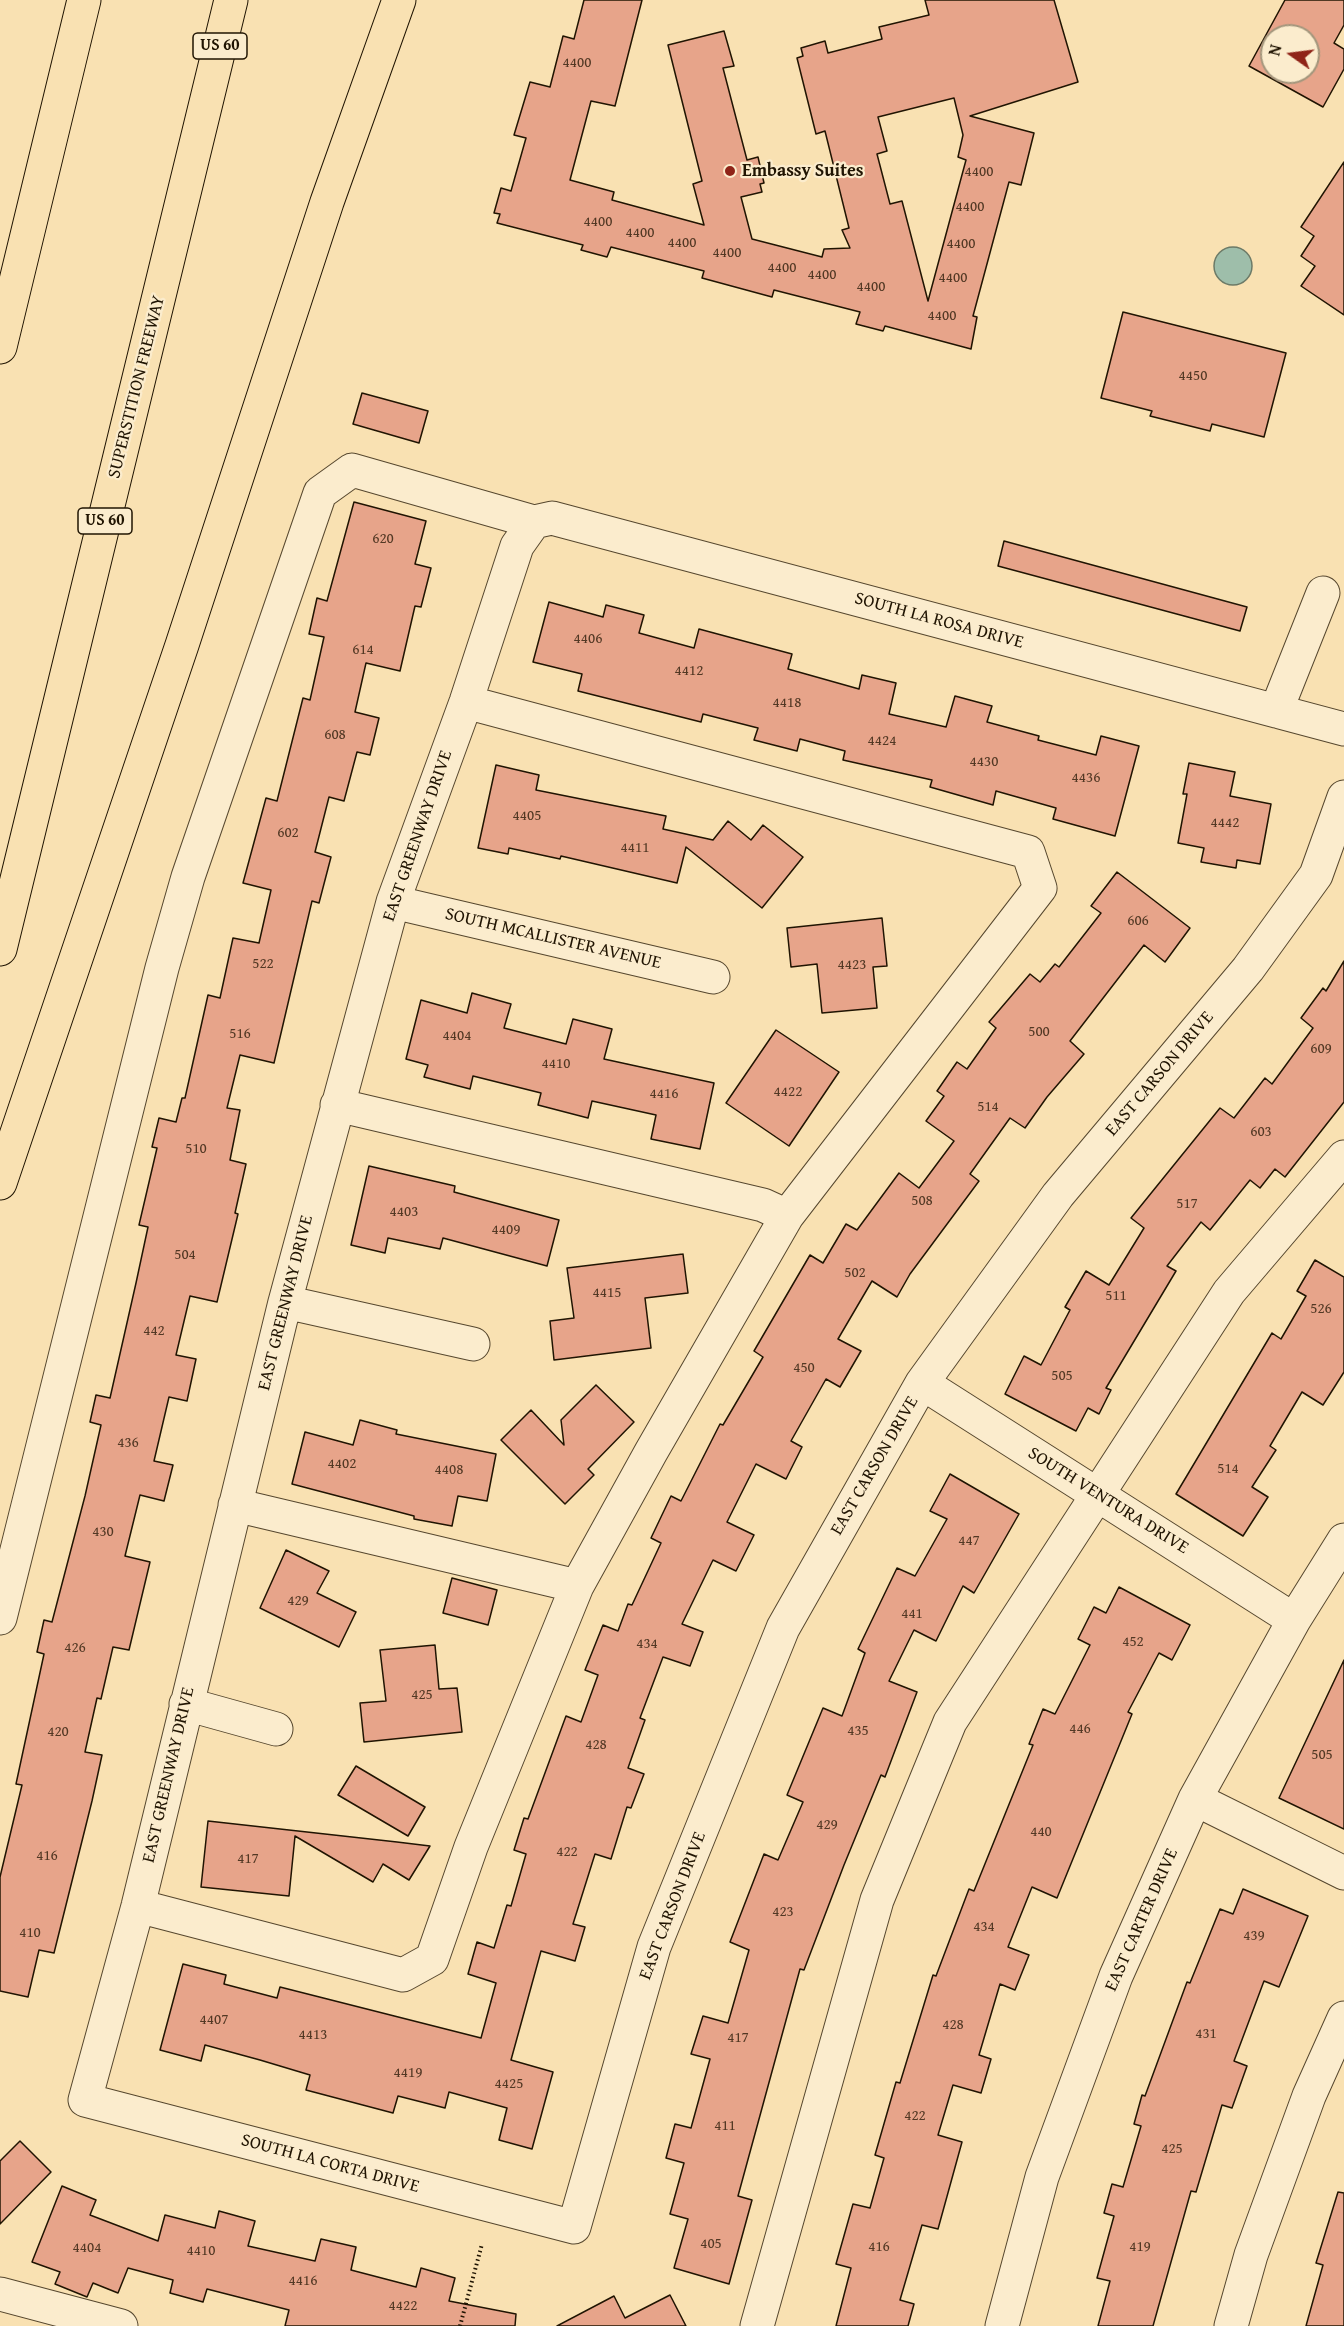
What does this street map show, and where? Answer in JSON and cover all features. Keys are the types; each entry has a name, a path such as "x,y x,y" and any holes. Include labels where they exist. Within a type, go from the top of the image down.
{"highway":[{"path":"0,347 84,0"},
{"name":"SUPERSTITION FREEWAY","path":"0,950 231,0"},
{"path":"0,1183 178,656 327,202 399,0"}],"street":[{"name":"SOUTH LA ROSA DRIVE","path":"0,1618 162,968 188,877 320,493 352,470 534,522 552,518 1344,729"},
{"name":"EAST GREENWAY DRIVE","path":"85,2100 138,1906 285,1302 393,902 466,702 517,546 534,522"},
{"path":"1276,711 1323,593"},
{"path":"138,1906 403,1975 432,1959 471,1847 577,1586 651,1452 787,1216 1040,888 1028,852 466,702"},
{"name":"EAST CARSON DRIVE","path":"574,2227 654,1947 783,1628 922,1383 1058,1195 1248,969 1316,875 1344,797"},
{"name":"SOUTH MCALLISTER AVENUE","path":"393,902 712,977"},
{"path":"337,1105 764,1205 787,1216"},
{"path":"757,2326 878,1900 950,1722 1229,1292 1344,1157"},
{"path":"285,1302 473,1344"},
{"name":"SOUTH VENTURA DRIVE","path":"922,1383 1294,1620"},
{"path":"235,1505 577,1586"},
{"name":"EAST CARTER DRIVE","path":"1002,2326 1042,2177 1116,1976 1195,1799 1294,1620 1344,1540"},
{"path":"186,1704 276,1729"},
{"path":"1195,1799 1344,1873"},
{"path":"1231,2326 1262,2223 1309,2096 1344,2018"},
{"name":"SOUTH LA CORTA DRIVE","path":"85,2100 574,2227"},
{"path":"0,2294 120,2326"}],"path":[{"path":"460,2326 482,2244"}],"shaded area":[{"path":"1233,247 1247,252 1252,266 1247,280 1233,285 1219,280 1214,266 1219,252"}],"building":[{"name":"Embassy Suites","path":"584,0 642,0 615,106 591,101 570,180 614,192 612,200 704,225 693,184 702,181 668,45 724,31 734,66 723,68 747,160 758,157 764,183 760,184 762,192 741,197 752,239 822,257 824,249 850,248 842,230 849,228 825,131 816,134 797,58 803,56 801,48 825,41 828,53 882,39 879,27 929,15 925,0 1054,0 1078,82 970,116 1034,133 1021,185 1009,182 973,316 977,317 971,349 885,326 883,331 856,324 860,312 774,290 772,297 702,278 704,271 611,247 607,257 581,250 583,245 497,223 500,214 494,213 501,188 511,191 526,138 514,135 530,82 550,87 563,36 574,39","holes":["954,98 963,135 958,157 966,160 928,301 902,201 890,204 877,154 887,151 878,117"]},
{"path":"1285,0 1344,0 1344,25 1334,43 1344,49 1344,69 1323,107 1281,84 1320,84 1320,24 1272,24"},
{"path":"1260,46 1260,72 1249,66"},
{"path":"1344,162 1344,315 1301,286 1315,266 1301,256 1314,236 1301,227"},
{"path":"1123,312 1286,353 1264,437 1212,424 1210,431 1150,416 1152,411 1101,398"},
{"path":"362,393 428,411 419,443 353,424"},
{"path":"354,502 426,521 415,564 431,568 421,607 415,606 400,671 366,663 355,712 379,718 370,755 357,752 344,801 329,797 315,852 331,857 319,903 312,901 274,1063 240,1055 227,1108 240,1110 230,1160 246,1164 235,1213 238,1214 217,1302 190,1296 176,1355 196,1359 187,1401 169,1397 154,1461 173,1465 164,1501 140,1495 125,1556 150,1562 129,1650 113,1647 101,1699 97,1698 85,1752 102,1755 54,1953 39,1950 28,1997 0,1991 0,1877 22,1785 16,1784 44,1654 37,1652 44,1620 52,1622 85,1496 101,1425 90,1422 96,1395 110,1398 148,1227 139,1225 157,1148 152,1147 159,1118 176,1122 182,1098 185,1098 208,995 220,998 233,938 259,943 271,890 243,883 266,798 277,801 303,698 310,700 324,637 309,634 317,598 327,601"},
{"path":"1004,541 1247,607 1240,631 998,566"},
{"path":"549,602 603,617 606,605 644,615 639,633 694,648 699,629 792,654 788,669 859,689 862,675 896,683 889,714 946,727 955,696 992,706 987,722 1039,736 1038,740 1096,755 1101,736 1139,746 1115,836 1053,819 1056,808 996,791 993,805 930,787 932,780 843,760 845,751 800,739 797,751 754,740 758,728 703,714 701,722 578,691 582,674 533,662"},
{"path":"1189,763 1235,772 1230,796 1271,804 1260,864 1237,860 1236,868 1201,862 1204,848 1178,843 1187,794 1183,794"},
{"path":"496,765 539,775 536,790 666,816 663,829 713,840 728,821 751,840 763,825 803,857 762,908 686,847 677,883 561,856 560,859 509,848 508,854 478,848"},
{"path":"1117,872 1190,928 1165,962 1144,945 1070,1041 1084,1054 1047,1097 1025,1128 1010,1118 970,1174 979,1181 910,1274 897,1297 872,1281 838,1339 861,1351 840,1387 826,1379 791,1441 802,1447 786,1479 756,1464 727,1522 754,1535 736,1571 713,1560 682,1624 703,1632 690,1666 663,1657 640,1718 645,1720 628,1768 644,1774 631,1808 627,1807 611,1859 595,1854 573,1924 585,1927 575,1961 541,1951 511,2060 553,2072 532,2149 499,2140 507,2108 449,2092 445,2108 398,2096 393,2113 306,2090 310,2075 205,2045 201,2061 160,2050 183,1964 226,1975 224,1984 277,1998 280,1987 481,2038 496,1983 468,1974 477,1942 494,1948 507,1905 511,1906 526,1854 514,1850 524,1818 528,1819 566,1716 581,1722 598,1675 585,1670 603,1625 618,1631 628,1604 632,1605 661,1543 651,1538 671,1496 681,1501 720,1424 723,1425 763,1357 754,1351 810,1255 823,1263 846,1224 857,1230 899,1173 919,1188 954,1141 926,1121 944,1096 937,1091 957,1062 967,1069 996,1028 989,1022 1030,974 1040,982 1055,964 1059,967 1101,913 1091,906"},
{"path":"882,918 887,966 873,967 877,1008 822,1013 817,964 791,967 787,928"},
{"path":"1344,961 1344,1102 1285,1177 1275,1169 1260,1188 1250,1180 1210,1230 1201,1222 1167,1266 1176,1271 1106,1388 1111,1390 1099,1414 1088,1408 1076,1431 1005,1394 1024,1356 1041,1365 1070,1310 1065,1307 1086,1271 1109,1285 1144,1228 1131,1218 1220,1108 1234,1118 1265,1078 1272,1084 1313,1028 1301,1018 1323,988 1326,991"},
{"path":"472,993 511,1004 504,1028 566,1044 573,1019 612,1029 604,1059 714,1083 700,1149 651,1139 656,1115 592,1101 588,1118 538,1105 541,1093 473,1076 470,1089 424,1077 428,1065 406,1059 421,1000 467,1013"},
{"path":"776,1030 839,1072 789,1146 726,1103"},
{"path":"369,1166 455,1186 454,1192 559,1220 547,1266 443,1238 440,1249 388,1238 385,1253 351,1245"},
{"path":"683,1254 688,1293 645,1298 651,1348 554,1360 550,1321 574,1318 567,1268"},
{"path":"1315,1260 1344,1277 1344,1372 1323,1405 1302,1392 1270,1446 1276,1450 1252,1487 1268,1497 1243,1536 1176,1494 1272,1333 1281,1339 1306,1296 1297,1291"},
{"path":"596,1385 634,1422 588,1469 594,1475 565,1504 501,1440 531,1410 564,1445 561,1420"},
{"path":"360,1420 397,1430 396,1434 496,1454 487,1501 458,1496 452,1526 414,1519 414,1516 292,1484 305,1432 353,1445"},
{"path":"950,1474 1019,1514 974,1593 963,1586 936,1641 914,1630 889,1681 917,1692 885,1777 881,1775 844,1865 804,1970 800,1969 738,2196 752,2200 729,2284 674,2268 688,2219 670,2214 684,2163 666,2158 675,2124 691,2128 710,2059 691,2054 703,2016 728,2023 749,1950 730,1942 764,1854 778,1860 803,1802 787,1795 823,1708 842,1716 865,1653 858,1649 897,1568 915,1576 947,1519 930,1511"},
{"path":"286,1550 329,1571 317,1593 356,1612 339,1647 260,1608"},
{"path":"452,1578 497,1590 488,1625 443,1613"},
{"path":"1119,1587 1190,1625 1172,1660 1159,1653 1128,1712 1132,1714 1057,1898 1032,1887 1008,1947 1029,1955 1015,1990 1000,1984 979,2055 991,2059 981,2093 953,2085 938,2135 962,2142 938,2229 922,2225 900,2300 914,2304 908,2326 836,2326 851,2268 836,2264 853,2204 870,2208 884,2158 875,2155 896,2082 900,2083 933,1975 936,1976 969,1889 974,1891 1033,1745 1029,1744 1043,1709 1055,1714 1090,1645 1078,1639 1094,1607 1106,1613"},
{"path":"435,1645 439,1689 457,1688 462,1732 364,1742 360,1703 386,1701 380,1650"},
{"path":"1344,1660 1344,1829 1279,1798"},
{"path":"356,1766 425,1807 408,1836 338,1795"},
{"path":"208,1821 430,1846 409,1880 383,1864 373,1882 295,1836 289,1896 201,1887"},
{"path":"1243,1889 1308,1916 1279,1987 1264,1981 1234,2061 1247,2066 1232,2108 1222,2105 1196,2192 1191,2191 1153,2326 1098,2326 1110,2281 1097,2278 1114,2216 1104,2213 1112,2184 1123,2187 1141,2126 1134,2124 1142,2095 1145,2096 1187,1982 1190,1983 1220,1909 1233,1914"},
{"path":"20,2141 51,2172 0,2224 0,2161"},
{"path":"62,2186 96,2200 90,2215 158,2241 165,2215 215,2228 219,2211 255,2221 248,2246 315,2261 321,2239 356,2247 351,2270 416,2287 421,2268 455,2278 449,2301 516,2314 515,2326 285,2326 289,2310 207,2289 203,2302 170,2293 173,2280 128,2268 118,2293 93,2283 87,2297 55,2284 60,2272 32,2262"},
{"path":"1338,2192 1344,2193 1344,2326 1306,2326 1323,2265 1316,2263"},
{"path":"670,2295 686,2326 557,2326 614,2296 625,2318"}],"place":[{"name":"Embassy Suites","path":"730,171"}]}
